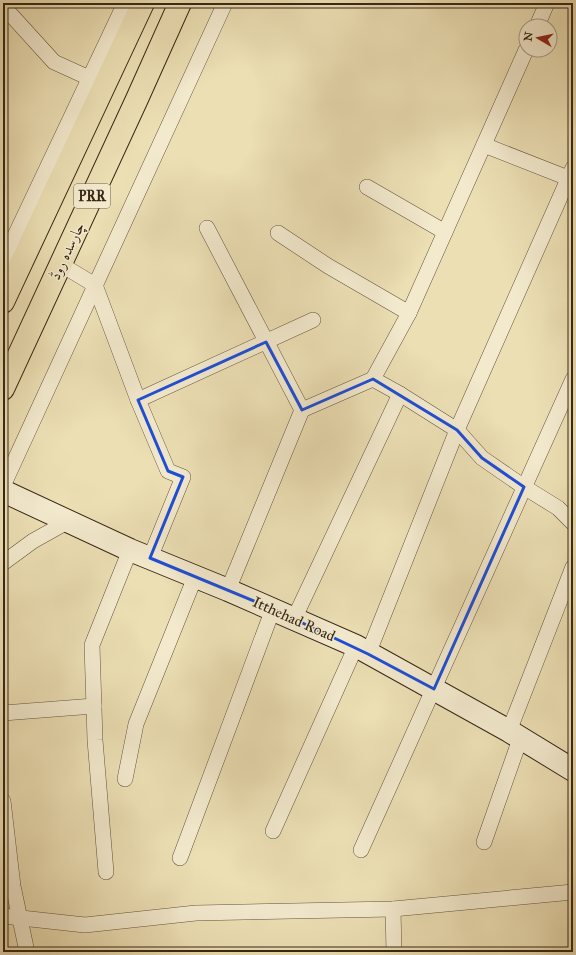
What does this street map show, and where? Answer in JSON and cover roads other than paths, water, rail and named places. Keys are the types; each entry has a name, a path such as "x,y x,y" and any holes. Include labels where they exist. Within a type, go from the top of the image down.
{"highway":[{"name":"PRR","path":"3,302 98,82 143,3"},
{"name":"چارسدہ روڈ","path":"3,389 134,107 180,3"}],"street":[{"path":"3,260 98,82 125,3"},
{"path":"3,486 225,3"},
{"path":"540,18 547,3"},
{"path":"3,6 54,62 98,82"},
{"path":"228,590 302,410 373,378 409,313 522,58"},
{"path":"273,831 362,650 457,430 571,175 484,145"},
{"path":"367,187 445,232"},
{"path":"207,228 302,410"},
{"path":"278,233 328,266 409,313"},
{"path":"60,264 95,285 138,400 168,471 183,477 150,558"},
{"path":"138,400 313,320"},
{"path":"373,378 457,430 482,458 558,508 573,523"},
{"path":"361,850 573,379"},
{"path":"294,619 400,394"},
{"name":"Itthehad Road","path":"3,491 130,550 273,609 362,650 573,768"},
{"path":"3,563 33,541 67,522"},
{"path":"106,872 95,740 92,645 130,550"},
{"path":"484,842 514,735 573,567"},
{"path":"125,779 136,724 196,576"},
{"path":"180,858 273,609"},
{"path":"3,713 94,706"},
{"path":"3,801 13,886 27,952"},
{"path":"3,916 86,925 196,913 393,909 573,892"},
{"path":"393,909 394,952"}]}
